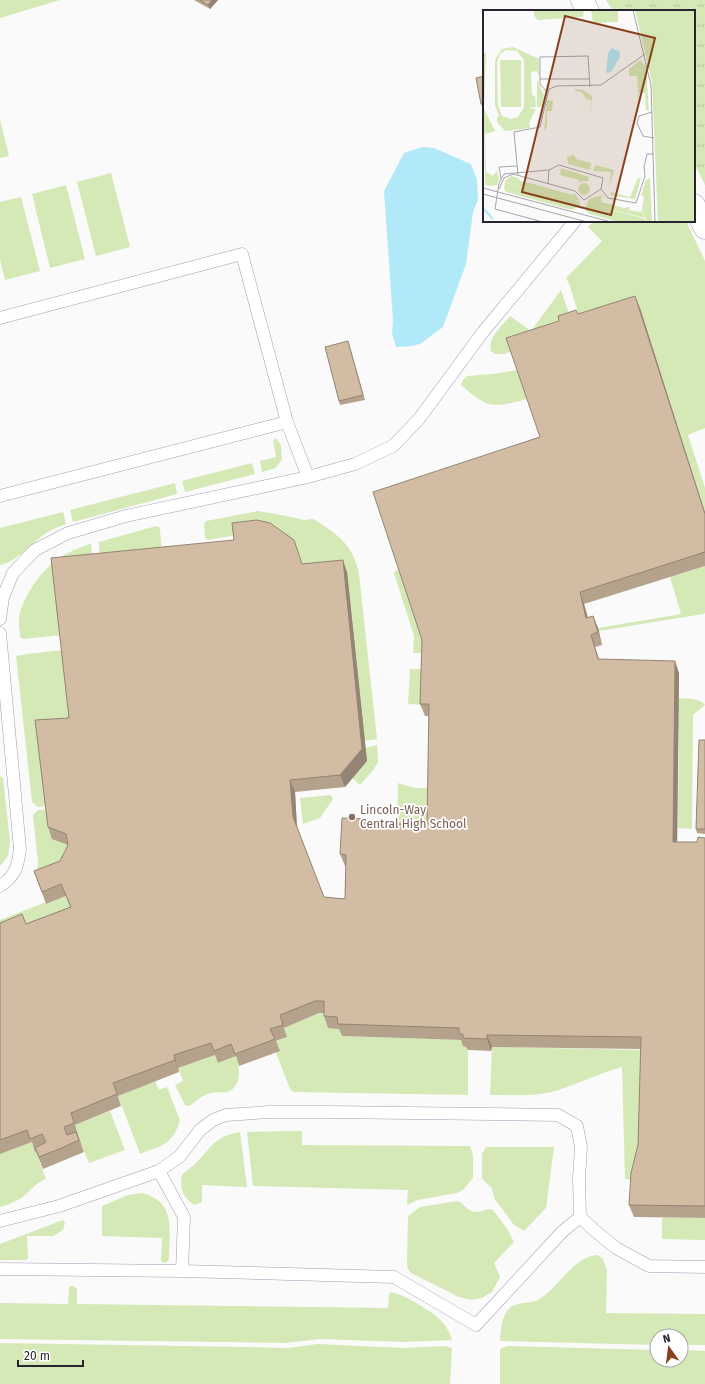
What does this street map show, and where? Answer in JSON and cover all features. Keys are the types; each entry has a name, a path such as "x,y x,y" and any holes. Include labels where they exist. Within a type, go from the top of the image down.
{"street":[{"path":"582,0 587,10"},
{"path":"695,207 705,228"}],"lane":[{"path":"0,619 2,596 13,573 35,550 68,533 126,516 308,477 355,464 393,446 418,419 483,332 574,222"},
{"path":"0,318 242,254 287,422 308,477"},
{"path":"0,496 287,422"},
{"path":"0,633 20,850 19,860 15,871 8,881 0,886"},
{"path":"0,1221 59,1206 159,1171 180,1156 200,1130 213,1120 226,1115 269,1112 328,1112 558,1115 577,1126 581,1147 579,1178 580,1217 616,1248 649,1266 705,1267"},
{"path":"159,1171 184,1217 182,1271"},
{"path":"0,1269 182,1271 394,1277 476,1325 562,1232 580,1217"}],"green space":[{"path":"0,0 60,0 0,18"},
{"path":"606,0 705,0 705,185 695,165 695,10 612,10"},
{"path":"0,120 9,156 0,158"},
{"path":"111,173 130,247 96,256 77,182"},
{"path":"66,185 85,259 50,268 32,194"},
{"path":"21,197 40,271 5,280 0,260 0,202"},
{"path":"594,222 686,222 705,261 705,428 688,435 705,488 705,512 640,308 582,326 570,286 566,278 602,241 588,227"},
{"path":"561,290 573,325 505,354 495,354 491,351 490,346 493,337 510,316 531,331"},
{"path":"517,370 527,399 506,404 491,404 478,399 461,385 467,376"},
{"path":"276,438 281,445 282,459 276,468 262,472 260,461 276,457 273,441"},
{"path":"252,463 255,474 185,492 182,481"},
{"path":"175,483 177,494 73,522 70,510"},
{"path":"258,511 304,520 313,519 337,535 349,548 357,564 359,574 377,739 364,741 307,576 236,535 208,540 205,538 204,524 206,521"},
{"path":"63,512 66,524 46,533 19,556 0,565 0,528"},
{"path":"156,526 160,529 162,555 100,566 99,542"},
{"path":"91,543 93,567 63,635 23,639 20,637 19,620 21,609 25,599 37,580 60,558"},
{"path":"705,566 705,613 599,631 598,628 681,614 670,577"},
{"path":"399,570 426,653 413,653 414,636 394,573 395,571"},
{"path":"64,650 73,730 49,806 38,807 32,802 16,656"},
{"path":"410,669 426,669 425,705 408,704"},
{"path":"679,698 696,700 705,705 693,715 692,829 678,828"},
{"path":"377,745 378,762 360,785 352,778 367,761 365,748"},
{"path":"0,776 3,778 10,841 8,856 0,866"},
{"path":"398,783 415,788 433,788 432,836 397,836"},
{"path":"331,795 333,799 320,818 303,824 300,798"},
{"path":"49,809 70,846 73,857 37,872 38,862 33,815 38,810"},
{"path":"66,896 75,919 0,937 0,920"},
{"path":"319,1013 328,1013 341,1029 342,1036 463,1040 468,1050 468,1095 293,1092 290,1089 276,1053 275,1042 287,1037 284,1028"},
{"path":"492,1047 646,1050 637,1181 625,1179 622,1067 547,1093 490,1095"},
{"path":"215,1055 219,1063 236,1056 239,1077 235,1086 232,1090 227,1092 210,1093 189,1106 185,1105 175,1085 183,1081 178,1068"},
{"path":"155,1081 159,1090 167,1087 180,1120 177,1129 170,1140 160,1146 140,1154 118,1096"},
{"path":"110,1111 125,1150 89,1163 81,1144 68,1139 75,1125"},
{"path":"302,1131 302,1145 470,1146 473,1155 473,1178 463,1190 457,1193 417,1200 407,1205 408,1190 253,1186 247,1132"},
{"path":"240,1132 247,1187 202,1185 202,1202 195,1205 187,1199 183,1192 181,1184 182,1175 195,1164 215,1142 225,1136"},
{"path":"32,1142 35,1151 47,1147 39,1160 46,1179 38,1183 18,1200 0,1207 0,1154"},
{"path":"486,1147 554,1147 546,1208 524,1231 514,1225 494,1198 492,1188 482,1178 482,1154"},
{"path":"142,1193 153,1197 161,1203 169,1218 169,1259 167,1262 164,1263 161,1261 162,1238 102,1236 102,1206 128,1195"},
{"path":"458,1201 474,1212 488,1209 493,1210 508,1230 514,1242 494,1263 500,1277 492,1292 482,1298 470,1300 459,1297 411,1273 407,1265 408,1216 420,1207"},
{"path":"662,1218 705,1218 705,1240 662,1239"},
{"path":"63,1220 65,1223 63,1230 53,1236 27,1236 28,1258 26,1260 0,1260 0,1244"},
{"path":"598,1255 603,1259 607,1271 606,1313 705,1314 705,1345 689,1345 689,1328 649,1328 649,1345 500,1341 504,1318 510,1308 514,1305 540,1299 574,1266 589,1257"},
{"path":"72,1286 77,1288 77,1304 388,1308 389,1294 391,1292 412,1300 427,1309 445,1326 452,1340 403,1342 320,1339 285,1343 0,1339 0,1303 68,1304 69,1287"},
{"path":"0,1343 288,1348 318,1344 403,1348 445,1346 452,1348 450,1384 0,1384"},
{"path":"507,1346 649,1350 649,1368 689,1368 689,1350 705,1351 705,1384 500,1384 500,1349"}],"water":[{"path":"422,147 434,148 471,164 477,180 478,200 473,212 466,264 443,327 420,344 396,347 392,334 393,321 384,191 404,153"}],"building":[{"path":"200,0 212,0 208,5"},
{"path":"483,76 483,104 481,104 476,78"},
{"name":"Lincoln-Way Central High School","path":"635,296 705,514 705,552 580,592 586,618 593,616 598,632 591,635 598,659 675,661 673,842 697,842 698,837 705,838 705,1206 629,1205 631,1173 638,1145 641,1037 487,1035 487,1039 463,1038 463,1034 459,1034 459,1028 338,1024 337,1017 324,1016 324,1001 315,1001 280,1015 283,1025 270,1029 275,1039 235,1054 231,1044 214,1051 211,1043 174,1055 175,1060 113,1083 117,1094 71,1113 74,1123 64,1127 67,1135 76,1132 79,1140 59,1149 39,1157 35,1148 46,1142 42,1134 30,1139 27,1130 0,1140 0,923 22,914 26,924 71,907 61,884 42,892 34,871 60,861 68,845 66,834 48,827 35,720 69,718 51,558 234,540 232,523 257,520 270,523 294,540 302,564 343,560 362,749 340,775 290,780 293,817 324,897 345,899 346,855 340,854 342,818 365,819 366,824 427,824 429,704 420,704 422,640 373,492 540,437 506,338 559,321 558,316 576,310 578,314"},
{"path":"348,341 363,395 339,401 325,347"},
{"path":"699,740 705,740 705,829 696,829"}],"place":[{"name":"Lincoln-Way Central High School","path":"352,817"}]}
